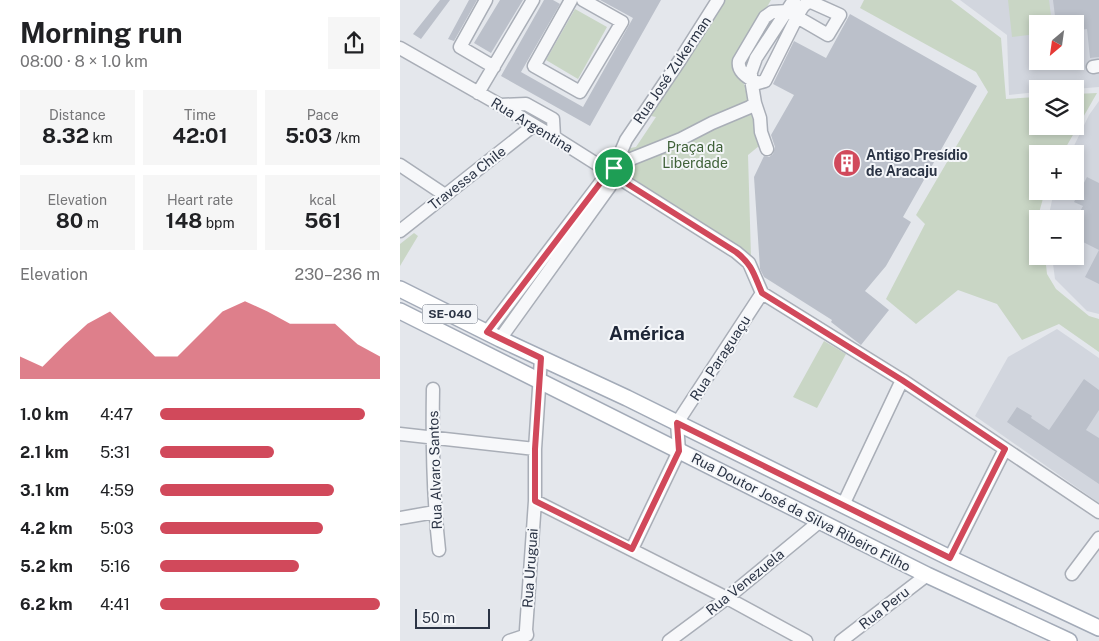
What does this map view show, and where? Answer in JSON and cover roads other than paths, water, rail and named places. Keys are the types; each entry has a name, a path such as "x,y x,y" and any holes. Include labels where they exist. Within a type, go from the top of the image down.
{"main road":[{"name":"Rua Doutor José da Silva Ribeiro Filho","path":"400,289 493,336 627,398 950,558 1099,628"},
{"name":"Rua Doutor José da Silva Ribeiro Filho","path":"400,311 819,522 1069,641"}],"street":[{"path":"486,0 460,47 494,66"},
{"path":"478,93 533,0"},
{"path":"571,0 534,66 580,92 622,22 583,0"},
{"name":"Rua José Zukerman","path":"493,336 610,186 613,170 626,140 718,0"},
{"path":"767,149 761,132 760,118 755,103 751,78 753,65 756,58 793,9"},
{"path":"751,78 758,83 765,81 793,9"},
{"name":"Rua Argentina","path":"400,48 613,170 736,252 749,263 762,293"},
{"path":"613,170 755,103"},
{"path":"500,105 526,104 542,106 553,119 554,137"},
{"name":"Travessa Chile","path":"400,231 534,126"},
{"path":"400,165 445,195"},
{"path":"762,293 902,380 1099,512"},
{"name":"Rua Paraguaçu","path":"677,423 762,293"},
{"name":"Rua Uruguai","path":"531,638 526,630 535,501 535,449 541,358"},
{"path":"843,504 902,380"},
{"name":"Rua Alvaro Santos","path":"434,389 432,438 435,512 439,550"},
{"path":"632,549 679,451 677,423"},
{"path":"400,434 535,449"},
{"path":"950,558 1005,449"},
{"path":"535,501 728,598 806,641"},
{"path":"400,518 435,512"},
{"name":"Rua Venezuela","path":"669,641 728,598 819,522"},
{"path":"1072,574 1099,538"},
{"name":"Rua Peru","path":"841,641 927,575"},
{"path":"509,641 531,638"}],"place":[{"name":"Antigo Presídio de Aracaju","path":"847,163"}],"district":[{"name":"América","path":"647,333"}],"park label":[{"name":"Praça da Liberdade","path":"695,156"}]}
